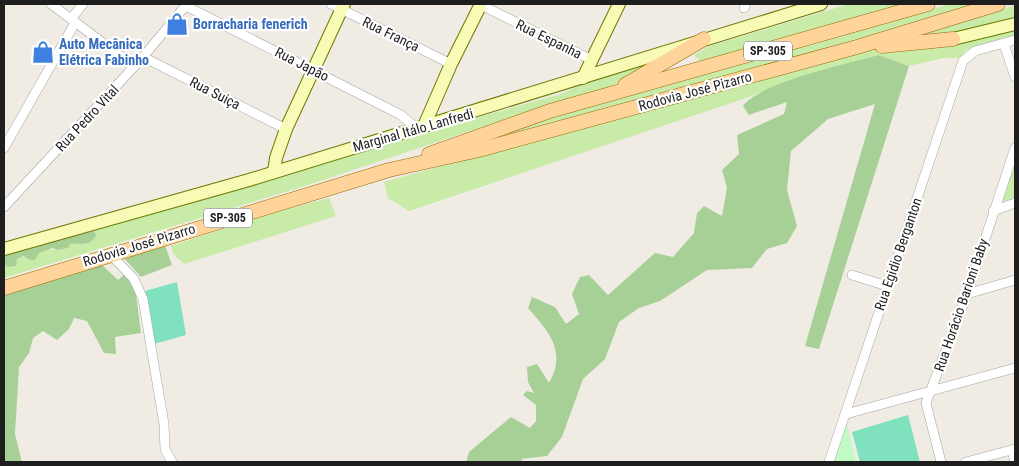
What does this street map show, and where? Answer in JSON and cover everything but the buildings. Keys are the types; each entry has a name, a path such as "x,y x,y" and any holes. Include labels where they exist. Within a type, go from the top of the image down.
{"main road":[{"name":"Rodovia José Pizarro","path":"4,288 389,170 550,110 928,4"},
{"name":"Rodovia José Pizarro","path":"389,170 479,150 857,47 998,4"},
{"path":"607,95 704,39"},
{"path":"857,47 953,39"}],"street":[{"path":"52,4 134,66"},
{"path":"4,148 83,4"},
{"path":"420,127 480,4"},
{"name":"Rua Espanha","path":"480,4 592,60"},
{"path":"583,78 618,4"},
{"name":"Marginal Itálo Lanfredi","path":"4,250 474,112 821,4"},
{"name":"Rua Pedro Vital","path":"4,205 143,57 186,5"},
{"name":"Rua Japão","path":"186,5 313,69 420,127"},
{"path":"274,172 276,158 286,129 313,69 338,6"},
{"name":"Rua França","path":"338,6 451,64"},
{"path":"953,39 1015,24"},
{"path":"1015,40 1004,44 1015,76"},
{"name":"Rua Egidio Berganton","path":"828,462 846,414 961,67 968,56 975,51 1004,44"},
{"name":"Rua Suiça","path":"143,57 286,129"},
{"name":"Rua Horácio Barioni Baby","path":"941,462 926,403 967,294 1015,148"},
{"path":"993,211 1015,203"},
{"path":"110,255 134,279 143,299 164,424 166,450 172,462"},
{"path":"852,275 887,286"},
{"path":"967,294 1015,280"},
{"path":"846,414 1015,368"},
{"path":"966,462 1014,450 1015,462"}],"green space":[{"path":"849,4 905,4 712,59 700,61 694,55 710,46"},
{"path":"949,4 978,4 479,146 479,139"},
{"path":"1015,5 1015,19 959,33 925,34"},
{"path":"1015,28 1015,38 966,50 960,58 944,58 909,66 878,55 793,79 749,97 409,211 388,198 384,182 855,51 887,48"},
{"path":"878,55 909,66 819,349 805,346 875,104 828,119 791,151 787,190 797,226 787,243 767,249 752,268 707,270 660,301 639,308 619,322 605,359 583,379 562,437 547,456 521,459 524,462 466,462 469,452 511,417 530,428 536,421 536,405 523,395 527,391 534,393 528,382 527,367 537,364 549,383 554,372 556,352 549,334 528,308 532,297 555,307 566,324 579,314 572,294 580,277 589,275 608,295 655,253 673,257 694,233 697,213 704,206 722,216 727,188 722,170 739,154 737,135 784,114 787,102 749,115 743,106 752,97 767,89 806,75"},
{"path":"669,57 606,89 473,130 305,186 4,278 4,263 7,267 28,255 68,248 70,244 88,243 96,235 94,231 407,137 561,94 582,84"},
{"path":"1015,163 1015,199 1003,201"},
{"path":"329,198 336,216 184,264 174,255 171,246 272,213"},
{"path":"94,231 96,235 94,239 88,243 70,244 68,248 57,250 53,248 39,253 35,260 30,260 24,256 17,259 16,266 7,267 4,263 5,253"},
{"path":"165,245 172,265 141,277 124,258"},
{"path":"102,265 118,280 125,274 136,294 141,333 115,337 116,354 104,353 87,321 74,318 69,329 57,340 43,331 33,338 29,353 19,367 15,434 22,462 4,462 4,294"},
{"path":"177,282 186,335 154,344 145,291"},
{"path":"908,415 920,462 860,462 852,432"},
{"path":"847,424 856,462 833,462"}],"place":[{"name":"Borracharia fenerich","path":"177,24"},
{"name":"Auto Mecânica Elétrica Fabinho","path":"43,52"}]}
